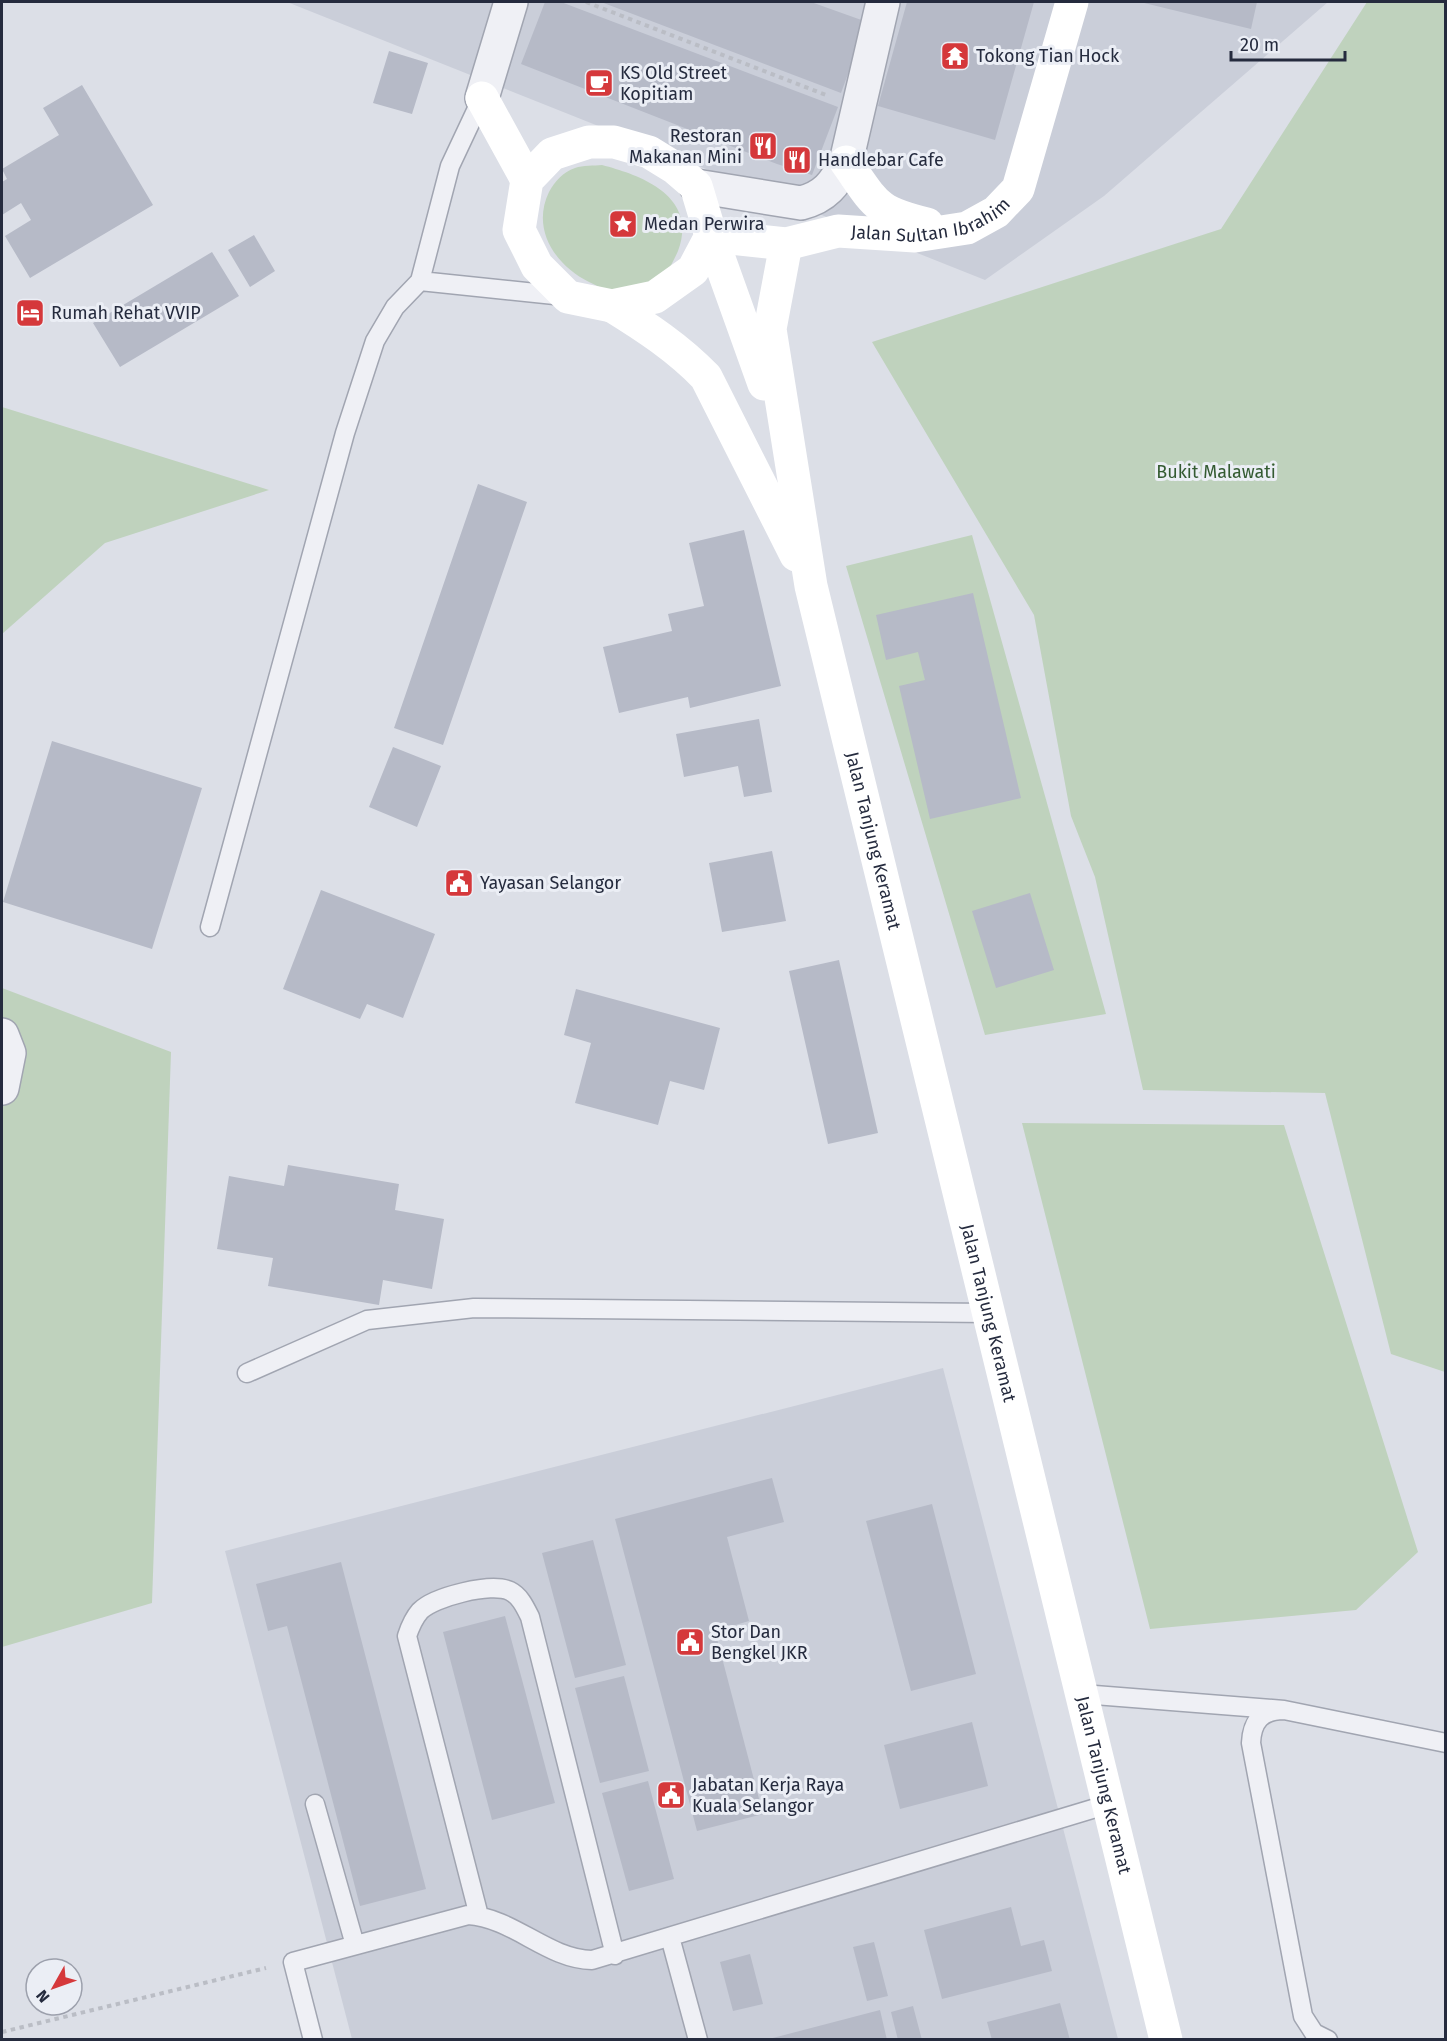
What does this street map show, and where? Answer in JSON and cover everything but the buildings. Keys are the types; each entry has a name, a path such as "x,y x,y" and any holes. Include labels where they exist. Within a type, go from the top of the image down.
{"street":[{"path":"511,2 482,98 527,180"},
{"path":"811,586 706,377 686,355 612,306 568,297 537,266 519,230 527,180 552,154 589,142 615,142 650,152 675,168 696,186 801,203 818,199 835,184 846,162 883,2"},
{"name":"Jalan Sultan Ibrahim","path":"786,244 838,231 915,236 967,228 996,212 1018,189 1072,2"},
{"path":"846,162 877,206 884,210 899,218 949,229 967,228"},
{"path":"696,186 711,236 790,459"},
{"path":"711,236 786,244 770,329 811,586"},
{"path":"612,306 655,297 693,270 711,236"},
{"name":"Jalan Tanjung Keramat","path":"811,586 1166,2040"},
{"path":"2,1035 9,1053 2,1088"}],"lane":[{"path":"210,927 348,423 375,341 395,307 420,281 450,166 482,98"},
{"path":"420,281 568,297"},
{"path":"247,1373 367,1320 474,1308 989,1313"},
{"path":"478,1916 407,1636 411,1622 421,1610 435,1603 480,1589 495,1587 511,1592 523,1602 530,1617 615,1955"},
{"path":"1082,1694 1284,1710 1446,1743"},
{"path":"1284,1710 1270,1710 1258,1717 1251,1729 1251,1743 1303,2016 1314,2033 1328,2040"},
{"path":"315,1804 355,1946"},
{"path":"313,2040 293,1962 458,1918 478,1916 498,1922 571,1958 592,1960 615,1955 1109,1804"},
{"path":"670,1937 698,2040"}],"path":[{"path":"586,2 859,107"},
{"path":"2,2032 293,1962"}],"shaded area":[{"path":"287,2 1328,2 1104,196 985,280"},
{"name":"Jabatan Kerja Raya Kuala Selangor","path":"943,1368 1118,2039 352,2039 225,1551"}],"green space":[{"name":"Bukit Malawati","path":"1367,2 1445,2 1445,1372 1391,1354 1325,1093 1143,1090 1095,877 1071,816 1034,615 872,342 1221,229"},
{"path":"602,165 634,175 650,183 674,203 680,216 682,232 678,251 666,273 655,284 616,291 604,289 577,275 566,266 550,244 543,219 544,206 551,188 560,177 571,170 581,166"},
{"path":"2,407 269,490 105,543 2,634"},
{"path":"972,535 1106,1014 985,1035 846,566"},
{"path":"2,988 171,1052 152,1603 2,1647"},
{"path":"1022,1123 1284,1125 1418,1552 1356,1610 1150,1629"}],"place":[{"name":"Tokong Tian Hock","path":"955,56"},
{"name":"KS Old Street Kopitiam","path":"599,83"},
{"name":"Restoran Makanan Mini","path":"763,146"},
{"name":"Handlebar Cafe","path":"797,160"},
{"name":"Medan Perwira","path":"623,224"},
{"name":"Rumah Rehat VVIP","path":"30,313"},
{"name":"Yayasan Selangor","path":"459,883"},
{"name":"Stor Dan Bengkel JKR","path":"690,1642"},
{"name":"Jabatan Kerja Raya Kuala Selangor","path":"671,1795"}]}
